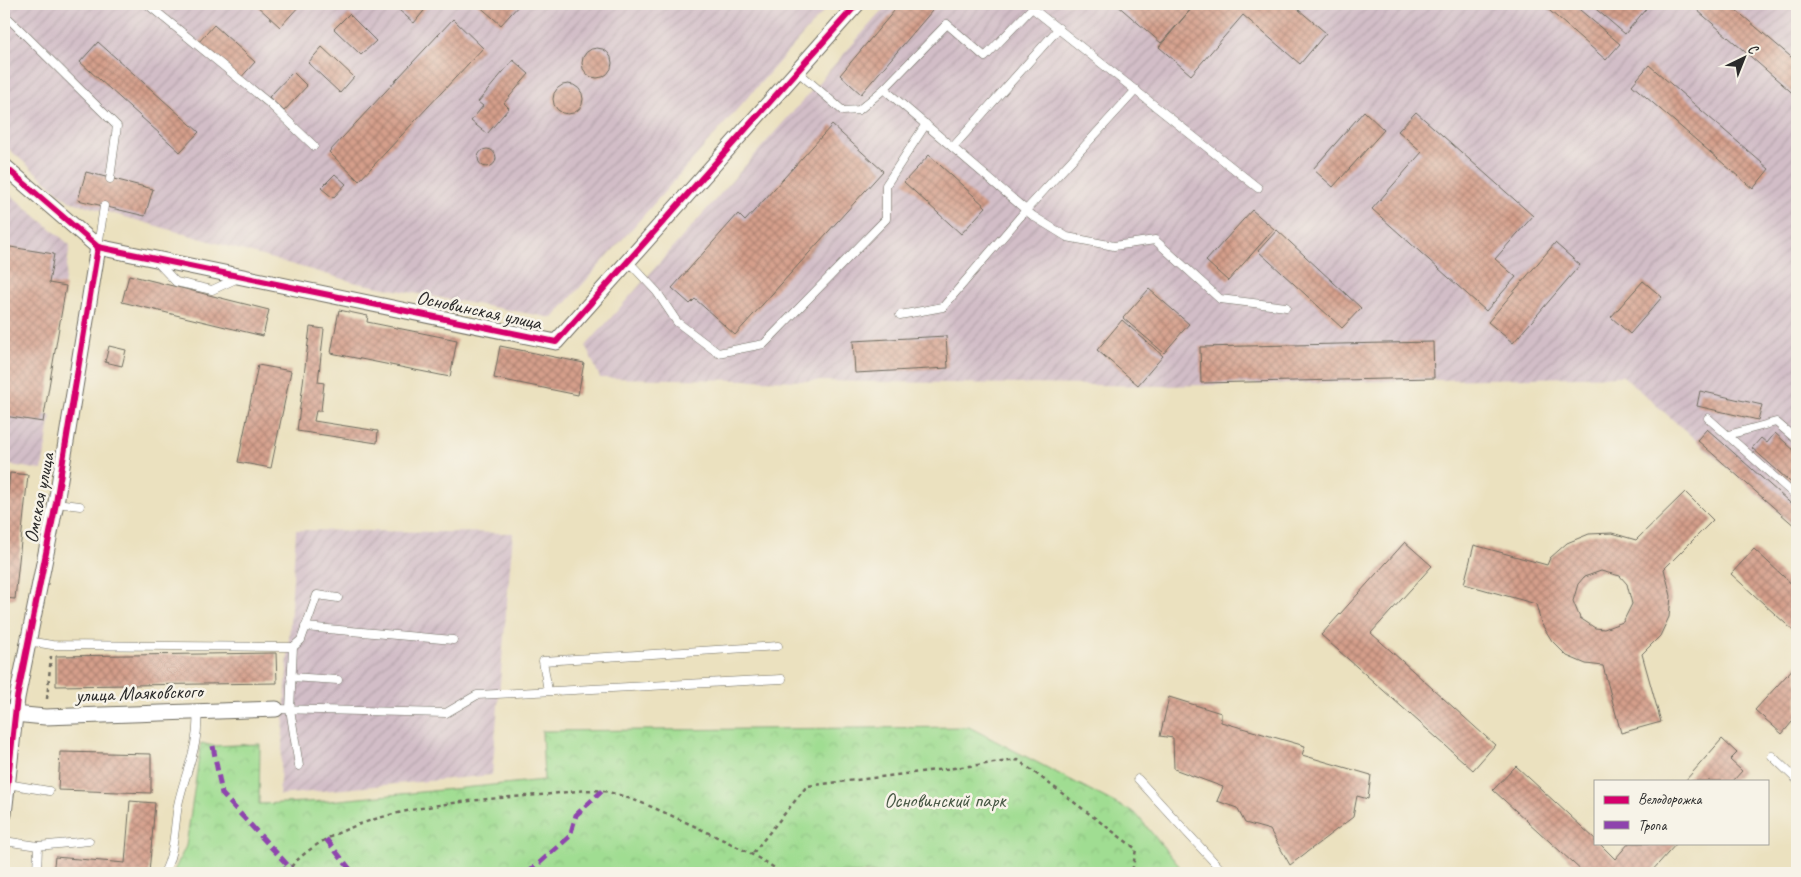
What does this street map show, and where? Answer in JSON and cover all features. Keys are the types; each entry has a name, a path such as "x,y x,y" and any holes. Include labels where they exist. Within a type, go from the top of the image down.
{"street":[{"name":"Основинская улица","path":"98,248 556,342 857,4"},
{"path":"4,166 98,248"},
{"name":"Омская улица","path":"4,814 10,714 56,503 98,248"},
{"name":"улица Маяковского","path":"10,714 45,717 283,709"}],"lane":[{"path":"147,4 270,104 314,146"},
{"path":"797,71 843,111 859,110 884,89 947,24 985,57 1032,8 1258,188"},
{"path":"4,14 117,126 110,178"},
{"path":"953,147 1059,28"},
{"path":"884,89 1026,210 1067,237 1114,246 1155,240 1220,299 1286,307"},
{"path":"900,315 943,308 1026,210 1136,90"},
{"path":"628,261 657,292 677,322 718,353 764,344 886,219 886,185 926,124"},
{"path":"98,248 104,206"},
{"path":"1708,418 1797,497"},
{"path":"1728,435 1776,422 1797,440"},
{"path":"56,503 80,506"},
{"path":"299,766 283,709 291,677 293,647 300,640 317,595 338,598"},
{"path":"305,627 453,640"},
{"path":"27,641 52,645 293,647"},
{"path":"548,691 543,661 778,646"},
{"path":"291,677 338,680"},
{"path":"283,709 446,713 477,695 782,679"},
{"path":"164,873 170,861 178,804 199,732 197,711"},
{"path":"1772,756 1797,780"},
{"path":"1138,779 1224,873"},
{"path":"7,784 49,791"},
{"path":"4,841 38,846 89,840"},
{"path":"38,846 38,873"}],"path":[{"path":"47,699 52,645"},
{"path":"753,853 807,786 1018,760 1136,849 1132,873"},
{"path":"286,873 291,866 326,839 360,823 386,816 481,799 602,791 643,802 753,853 782,873"}],"shaded area":[{"path":"4,4 830,4 553,318 357,283 69,201 4,145"},
{"path":"888,4 1797,4 1797,529 1623,376 1164,386 600,378 586,346"},
{"path":"4,189 70,245 45,414 51,415 42,470 4,464"},
{"path":"296,530 513,533 492,775 279,795"}],"green space":[{"name":"Основинский парк","path":"969,727 1136,814 1185,873 173,873 186,846 201,743 213,746 260,744 259,804 329,801 544,780 542,731"}],"building":[{"path":"255,4 301,4 280,27"},
{"path":"392,4 423,4 427,7 414,23"},
{"path":"477,4 520,4 501,25"},
{"path":"900,4 938,4 861,94 840,75"},
{"path":"1116,4 1292,4 1326,33 1300,64 1243,15 1191,75 1159,47 1191,9 1161,43"},
{"path":"1542,4 1573,4 1620,44 1606,60"},
{"path":"1590,4 1650,4 1625,34"},
{"path":"1702,4 1729,4 1797,62 1797,97 1697,10"},
{"path":"349,14 376,41 361,55 334,29"},
{"path":"453,19 483,48 359,181 329,152"},
{"path":"214,25 255,62 238,81 198,43"},
{"path":"98,42 199,132 180,152 80,62"},
{"path":"322,47 354,77 340,93 308,63"},
{"path":"597,48 608,52 612,63 608,74 597,78 586,74 582,63 586,52"},
{"path":"513,60 529,74 504,103 509,108 487,134 471,121 483,106 478,102"},
{"path":"1649,65 1769,169 1753,189 1632,85"},
{"path":"293,72 307,86 284,111 269,97"},
{"path":"568,84 579,88 583,99 579,110 568,114 557,110 553,99 557,88"},
{"path":"1364,111 1384,130 1333,187 1313,169"},
{"path":"1416,112 1533,216 1495,259 1516,277 1486,311 1372,209 1422,152 1398,131"},
{"path":"832,125 883,171 735,335 695,299 690,304 672,288 738,214 745,221"},
{"path":"483,149 491,149 496,154 494,165 483,167 478,162 478,154"},
{"path":"929,155 986,207 961,234 904,182"},
{"path":"86,172 153,189 145,216 78,200"},
{"path":"335,174 346,184 333,198 321,188"},
{"path":"1252,210 1274,229 1228,281 1206,261"},
{"path":"1277,230 1361,308 1342,328 1258,251"},
{"path":"1555,243 1580,265 1513,343 1488,322"},
{"path":"4,246 54,254 49,283 66,286 43,422 4,416"},
{"path":"129,275 269,310 263,336 122,302"},
{"path":"1643,281 1662,297 1630,334 1611,317"},
{"path":"1149,289 1189,324 1164,353 1123,318"},
{"path":"339,310 368,316 367,322 457,340 450,377 331,353"},
{"path":"1122,320 1163,356 1138,385 1097,350"},
{"path":"310,327 324,329 318,382 324,383 321,411 316,411 314,421 378,431 377,443 297,431"},
{"path":"946,336 948,368 855,373 853,341"},
{"path":"1433,342 1434,378 1201,383 1200,347"},
{"path":"109,346 126,350 122,366 105,362"},
{"path":"500,346 584,363 578,395 494,378"},
{"path":"258,365 291,371 271,468 238,462"},
{"path":"1700,391 1762,405 1758,420 1697,406"},
{"path":"1707,429 1797,509 1797,528 1697,440"},
{"path":"1775,433 1797,453 1797,488 1752,448 1761,438 1767,443"},
{"path":"10,473 28,475 15,599 4,598 4,533"},
{"path":"1685,492 1713,520 1664,569 1671,596 1669,617 1660,636 1642,654 1661,722 1621,733 1603,666 1586,664 1567,656 1552,641 1541,623 1536,604 1464,584 1474,545 1547,565 1550,558 1567,543 1589,534 1612,533 1636,540","holes":["1601,571 1620,576 1627,584 1632,604 1623,622 1604,629 1595,628 1580,618 1573,601 1578,584 1584,577"]},
{"path":"1405,542 1432,566 1371,633 1495,745 1473,770 1321,635"},
{"path":"1754,549 1797,589 1797,634 1731,574"},
{"path":"276,653 277,683 56,686 56,656"},
{"path":"1797,664 1797,716 1782,734 1755,710"},
{"path":"1169,697 1221,713 1221,722 1305,746 1302,755 1371,775 1368,799 1357,796 1353,817 1290,865 1270,830 1245,823 1237,808 1217,801 1223,787 1174,769 1173,738 1160,736"},
{"path":"1722,739 1737,753 1730,760 1742,771 1734,780 1686,780"},
{"path":"60,752 151,754 151,793 58,790"},
{"path":"1516,766 1594,838 1594,844 1600,844 1615,859 1628,844 1676,844 1650,873 1584,873 1493,790"},
{"path":"130,801 155,803 149,873 53,873 55,857 125,863"}],"marked path":[{"path":"213,746 222,794 295,873"},
{"path":"528,873 570,836 576,815 602,791"},
{"path":"326,839 353,873"},
{"path":"277,873 291,866"}],"cycle path":[{"path":"4,166 98,247 556,342 857,4"},
{"path":"4,814 17,698 56,503 98,247"}]}
